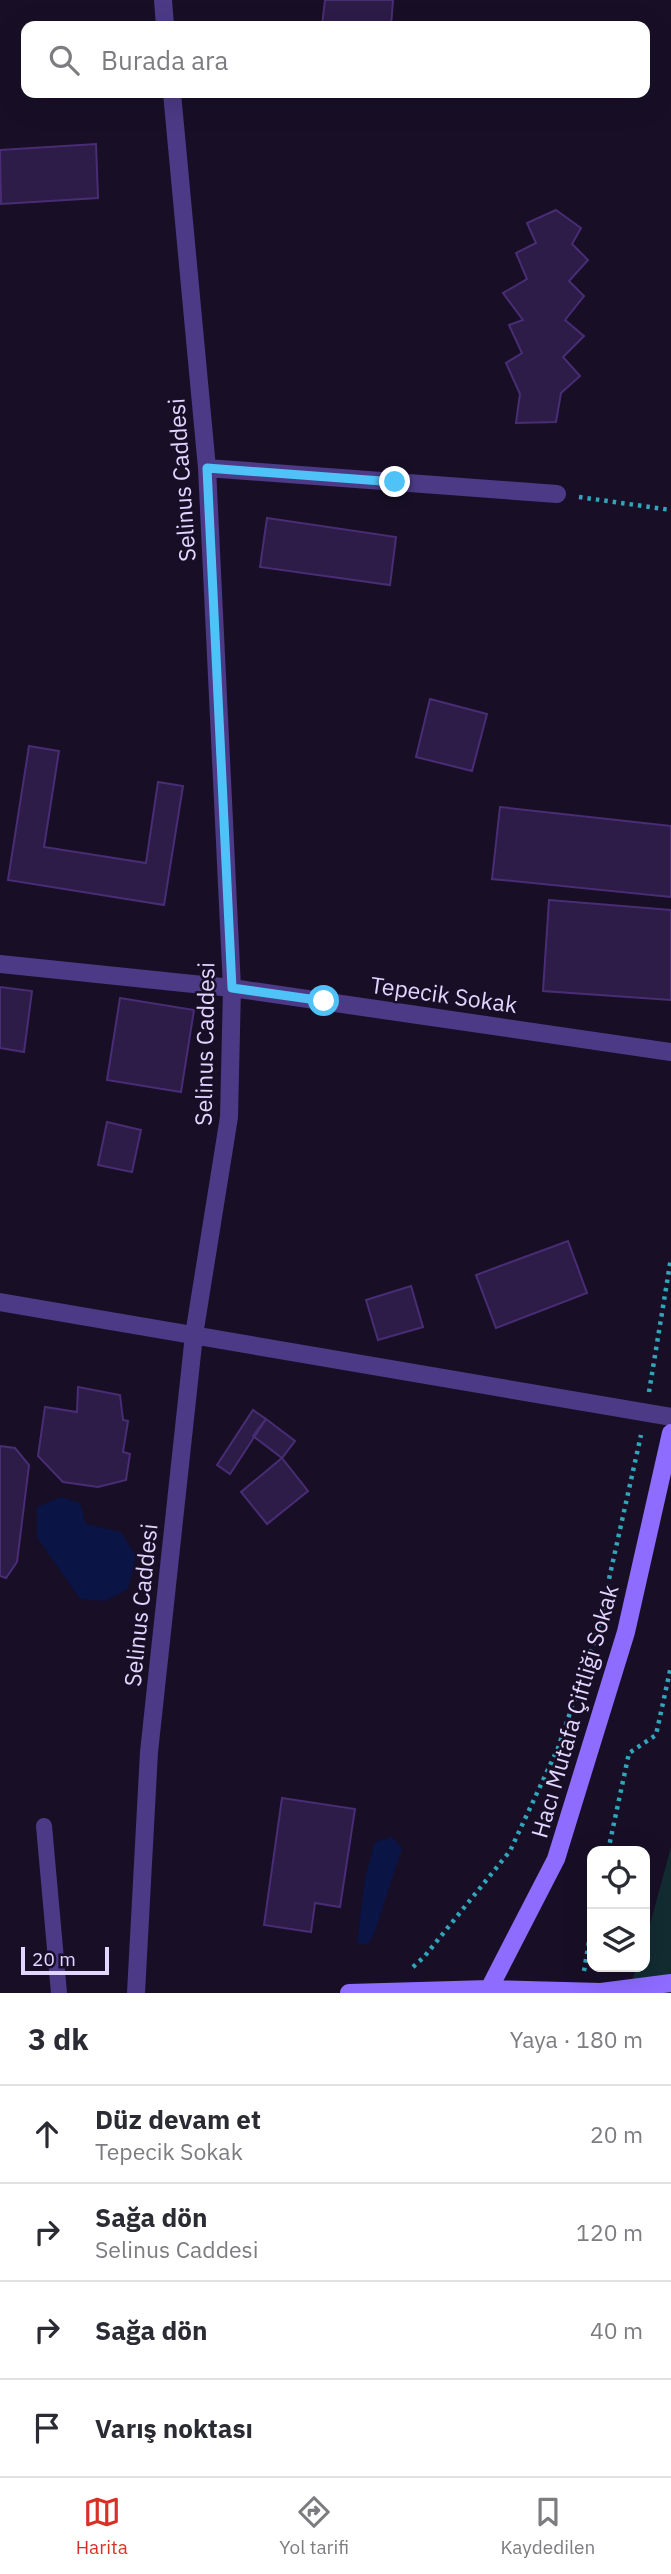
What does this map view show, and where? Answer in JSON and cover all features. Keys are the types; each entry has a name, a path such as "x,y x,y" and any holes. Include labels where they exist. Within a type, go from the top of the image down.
{"street":[{"path":"163,0 165,21"},
{"name":"Selinus Caddesi","path":"136,1993 149,1752 194,1335 229,1116 232,988 207,468 172,98"},
{"path":"207,468 557,494"},
{"name":"Tepecik Sokak","path":"0,964 232,988 671,1052"},
{"path":"0,1302 671,1417"},
{"name":"Hacı Mutafa Çiftliği Sokak","path":"489,1989 556,1859 626,1632 671,1433"},
{"path":"349,1993 489,1989 601,1992 671,1983"}],"lane":[{"path":"44,1826 59,1993"}],"path":[{"path":"557,494 671,510"},
{"path":"386,1991 424,1957 510,1851 552,1760 597,1633 646,1412 671,1258"},
{"path":"609,1846 629,1753 656,1735 671,1666"},
{"path":"582,1991 587,1949"}],"green space":[{"path":"671,1847 671,1993 627,1993 635,1972 650,1972 650,1925"}],"shaded area":[{"path":"61,1497 80,1503 86,1524 121,1532 136,1556 128,1589 105,1601 80,1599 37,1537 37,1507"},
{"path":"392,1837 402,1848 374,1934 368,1944 357,1944 365,1878 375,1842"}],"building":[{"path":"325,0 393,0 391,21 323,21"},
{"path":"96,144 98,198 1,204 0,150"},
{"path":"556,210 581,228 572,244 588,260 569,281 584,296 565,320 584,336 563,357 580,376 561,393 556,422 516,423 520,394 506,363 522,353 509,325 523,320 503,293 527,279 516,253 536,243 527,223"},
{"path":"267,518 396,537 390,585 260,567"},
{"path":"430,699 487,714 472,771 416,757"},
{"path":"29,746 59,751 44,847 146,863 158,782 183,786 164,905 8,880"},
{"path":"500,807 671,826 671,897 492,879"},
{"path":"549,900 671,910 671,1000 543,991"},
{"path":"0,987 32,991 24,1052 0,1048"},
{"path":"120,998 194,1010 181,1092 107,1080"},
{"path":"107,1122 141,1130 132,1172 98,1165"},
{"path":"568,1241 587,1293 496,1328 476,1275"},
{"path":"411,1286 423,1327 378,1340 366,1300"},
{"path":"78,1387 120,1395 123,1420 128,1421 123,1452 130,1454 126,1480 98,1487 63,1482 38,1456 45,1407 77,1412"},
{"path":"253,1410 266,1419 230,1474 217,1465"},
{"path":"266,1419 295,1441 282,1458 253,1436"},
{"path":"0,1446 15,1448 29,1465 17,1562 6,1578 0,1576"},
{"path":"282,1458 308,1491 267,1524 241,1492"},
{"path":"282,1798 355,1809 340,1907 315,1903 311,1932 264,1925"}],"route":[{"path":"324,1001 232,988 207,468 395,482"}]}
